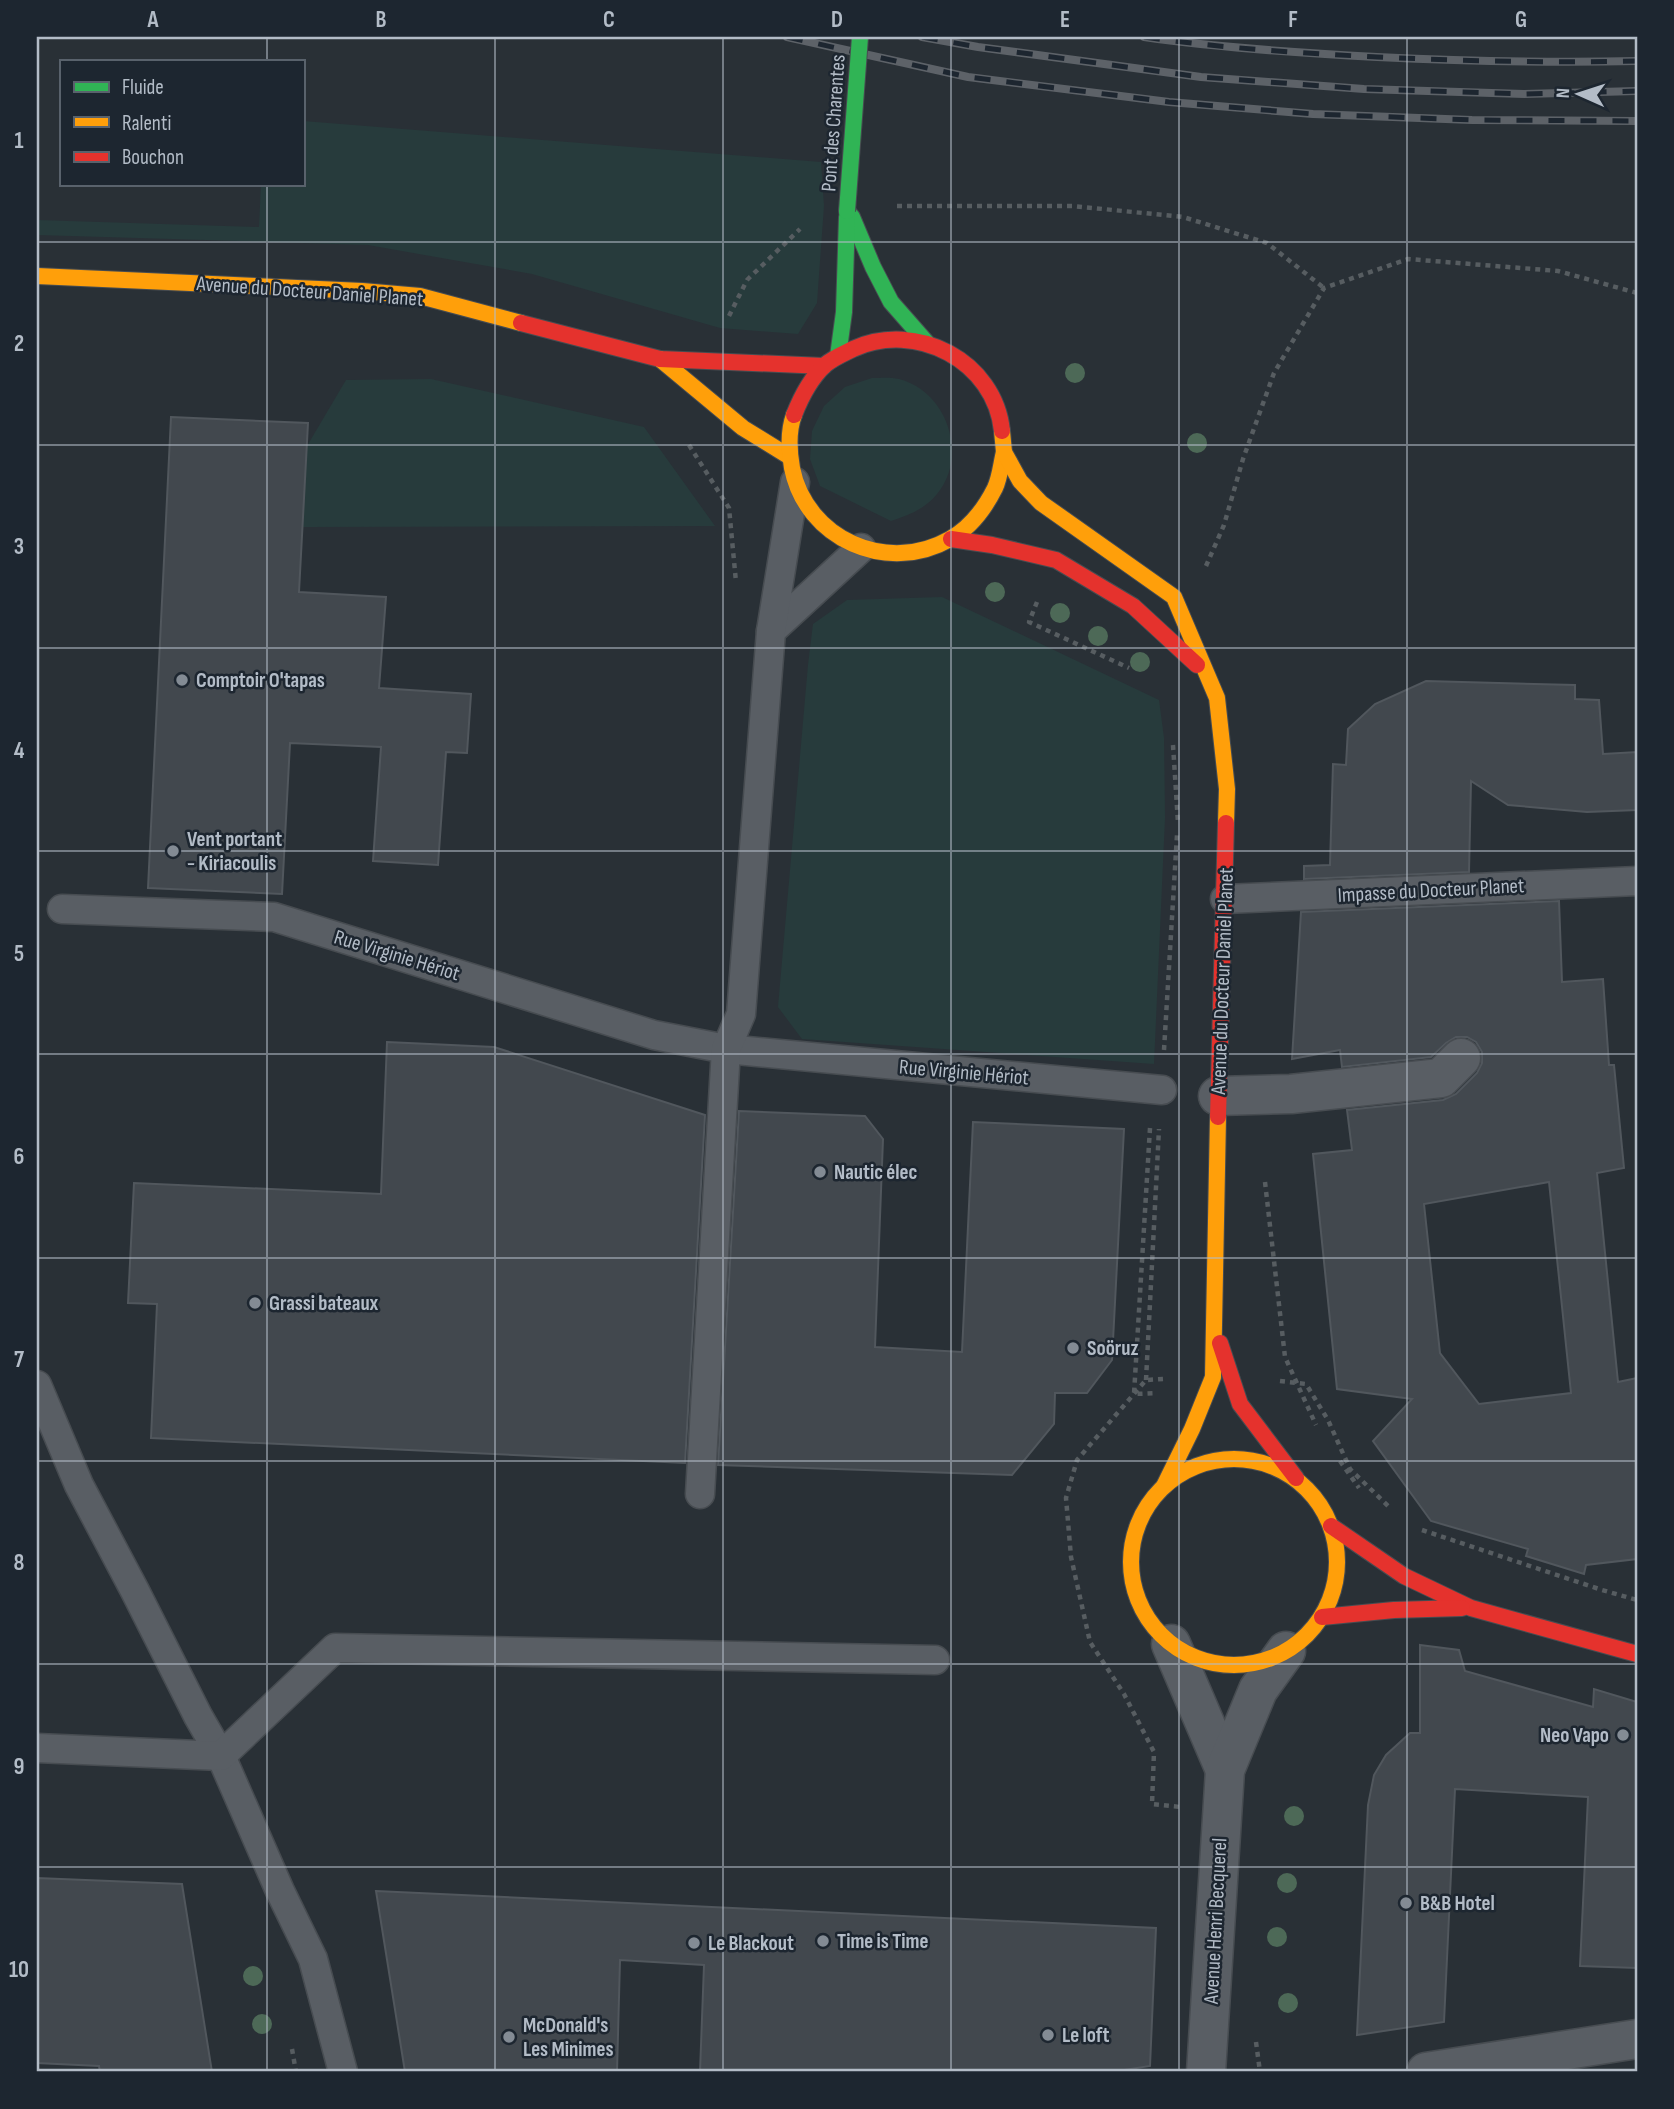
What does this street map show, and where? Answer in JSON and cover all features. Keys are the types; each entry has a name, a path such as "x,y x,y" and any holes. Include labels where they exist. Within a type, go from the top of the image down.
{"street":[{"name":"Pont des Charentes","path":"838,356 844,312 847,212 860,37"},
{"path":"847,212 852,217 891,302 927,343"},
{"name":"Avenue du Docteur Daniel Planet","path":"37,276 420,296 660,359 824,366"},
{"path":"897,338 927,343 953,355 975,373 992,396 1001,423 1004,452 996,486 978,516 951,539 922,551 891,554 861,548 833,533 810,511 792,470 791,424 803,392 824,366 838,356 866,343 897,338"},
{"name":"Avenue du Docteur Daniel Planet","path":"660,359 792,470"},
{"name":"Avenue du Docteur Daniel Planet","path":"1004,452 1020,481 1041,503 1174,597 1217,698 1227,789 1213,1377 1192,1429 1164,1486"},
{"path":"951,539 992,545 1056,560 1133,607 1207,673"},
{"path":"1218,1096 1291,1094 1441,1078 1461,1058"},
{"name":"Avenue du Docteur Daniel Planet","path":"1216,1293 1221,1350 1240,1404 1296,1479"},
{"path":"1228,1458 1264,1462 1296,1479 1317,1500 1331,1526 1338,1557 1334,1588 1322,1617 1306,1636 1286,1651 1264,1661 1240,1665 1216,1663 1192,1656 1171,1644 1151,1622 1137,1596 1132,1567 1134,1537 1145,1510 1164,1486 1194,1467 1228,1458"},
{"path":"1331,1526 1404,1576 1471,1608 1637,1654"},
{"path":"1322,1617 1394,1610 1471,1608"},
{"path":"1171,1644 1224,1770"},
{"path":"1224,1770 1258,1690 1286,1651"},
{"name":"Avenue Henri Becquerel","path":"1206,2072 1224,1770"},
{"path":"1426,2072 1637,2039"}],"lane":[{"path":"700,1494 726,1049 741,1014 771,631 792,470"},
{"path":"771,631 861,548"},
{"name":"Impasse du Docteur Planet","path":"1225,899 1637,881"},
{"name":"Rue Virginie Hériot","path":"62,909 274,917 654,1035 726,1049 1162,1090"},
{"path":"37,1385 79,1485 221,1756 280,1891 313,1958 343,2072"},
{"path":"37,1748 221,1756 335,1648 934,1660"}],"path":[{"path":"727,321 747,281 813,217 891,206 1073,206 1183,217 1267,243 1324,288"},
{"path":"1201,576 1224,526 1274,373 1324,288 1408,259 1558,271 1637,293"},
{"path":"707,397 676,425 729,508 736,584 749,625 771,631"},
{"path":"1056,560 1029,622 1134,670"},
{"path":"1146,1380 1178,827 1172,737"},
{"path":"1264,1170 1285,1357 1320,1433"},
{"path":"1297,1383 1306,1384 1328,1420 1350,1469 1394,1511"},
{"path":"1335,1454 1365,1497"},
{"path":"1411,1527 1637,1600"}],"green space":[{"path":"304,121 821,162 824,206 817,303 798,334 720,328 532,274 368,245 37,235 37,220 259,227 261,186 304,186"},
{"path":"872,378 899,379 916,386 930,397 941,411 952,444 947,479 937,494 922,508 891,521 820,486 810,459 812,431 824,406 845,387"},
{"path":"431,379 644,427 715,526 302,527 307,446 346,380"},
{"path":"942,597 1159,700 1164,738 1165,818 1154,1064 802,1039 778,1007 813,624 847,600"}],"building":[{"path":"171,417 308,423 299,592 386,597 379,688 471,694 467,753 446,752 438,865 373,861 381,747 290,743 282,894 148,888"},
{"path":"1426,681 1575,685 1575,699 1599,700 1603,754 1637,752 1637,810 1587,812 1508,805 1471,781 1469,872 1304,879 1304,866 1330,865 1333,764 1346,765 1348,729 1375,704"},
{"path":"1559,901 1562,982 1603,979 1609,1065 1614,1065 1624,1168 1597,1173 1618,1382 1637,1378 1637,1559 1586,1565 1584,1574 1526,1556 1528,1549 1431,1521 1373,1441 1412,1399 1337,1389 1313,1154 1352,1150 1347,1110 1443,1100 1456,1094 1477,1073 1482,1063 1482,1052 1476,1042 1467,1037 1456,1037 1431,1057 1342,1067 1340,1050 1292,1059 1301,912","holes":["1549,1182 1571,1393 1479,1404 1440,1353 1424,1204"]},
{"path":"387,1042 494,1047 705,1115 685,1463 151,1438 157,1304 128,1303 134,1183 381,1194"},
{"path":"739,1111 865,1116 883,1139 875,1347 962,1352 973,1122 1124,1129 1112,1360 1087,1393 1055,1393 1054,1424 1012,1475 718,1465"},
{"path":"1420,1645 1459,1650 1465,1671 1593,1707 1594,1689 1637,1702 1637,1968 1580,1966 1588,1797 1455,1789 1444,2022 1357,2035 1368,1805 1374,1775 1386,1755 1410,1733 1420,1733"},
{"path":"37,1878 182,1884 212,2072 100,2072 99,2066 37,2063"},
{"path":"376,1891 1156,1928 1150,2066 1111,2072 700,2072 704,1965 620,1960 617,2072 405,2072"}],"railway":[{"path":"787,37 968,77 1169,102 1313,114 1472,120 1637,121"},
{"path":"922,37 1201,77 1364,89 1524,94 1637,91"},
{"path":"1144,37 1260,50 1377,57 1637,61"}],"traffic: fast":[{"path":"847,211 860,37"},
{"path":"847,211 891,302 927,343"},
{"path":"838,356 844,312 847,217"}],"traffic: slow":[{"path":"37,276 420,296 521,323"},
{"path":"660,359 743,428 790,457"},
{"path":"794,415 790,455 800,493 814,514 832,531 853,544 876,551 901,553 926,549 950,539 964,529 982,510 995,488 1004,452"},
{"path":"1002,431 1004,452 1020,481 1041,503 1174,597 1217,698 1227,789 1226,823"},
{"path":"1164,1486 1192,1429 1213,1377 1218,1117"},
{"path":"1234,1459 1273,1467 1307,1489 1329,1523 1337,1562 1329,1601 1307,1635 1273,1657 1234,1665 1195,1657 1161,1635 1139,1601 1131,1562 1139,1523 1161,1489 1195,1467 1234,1459"}],"traffic: jam":[{"path":"521,323 660,359 824,366"},
{"path":"794,415 810,382 838,356 877,341 902,340 926,344 948,353 968,367 985,385 996,406 1002,431"},
{"path":"951,539 992,545 1056,560 1133,606 1197,665"},
{"path":"1218,1117 1226,823"},
{"path":"1220,1343 1240,1404 1296,1478"},
{"path":"1331,1526 1404,1576 1471,1608 1637,1654"},
{"path":"1322,1617 1394,1610 1462,1608"}],"place":[{"name":"Comptoir O'tapas","path":"182,680"},
{"name":"Vent portant - Kiriacoulis","path":"173,851"},
{"name":"Nautic élec","path":"820,1172"},
{"name":"Grassi bateaux","path":"255,1303"},
{"name":"Soöruz","path":"1073,1348"},
{"name":"Neo Vapo","path":"1623,1735"},
{"name":"B&B Hotel","path":"1406,1903"},
{"name":"Time is Time","path":"823,1941"},
{"name":"Le Blackout","path":"694,1943"},
{"name":"Le loft","path":"1048,2035"},
{"name":"McDonald's Les Minimes","path":"509,2037"}]}
